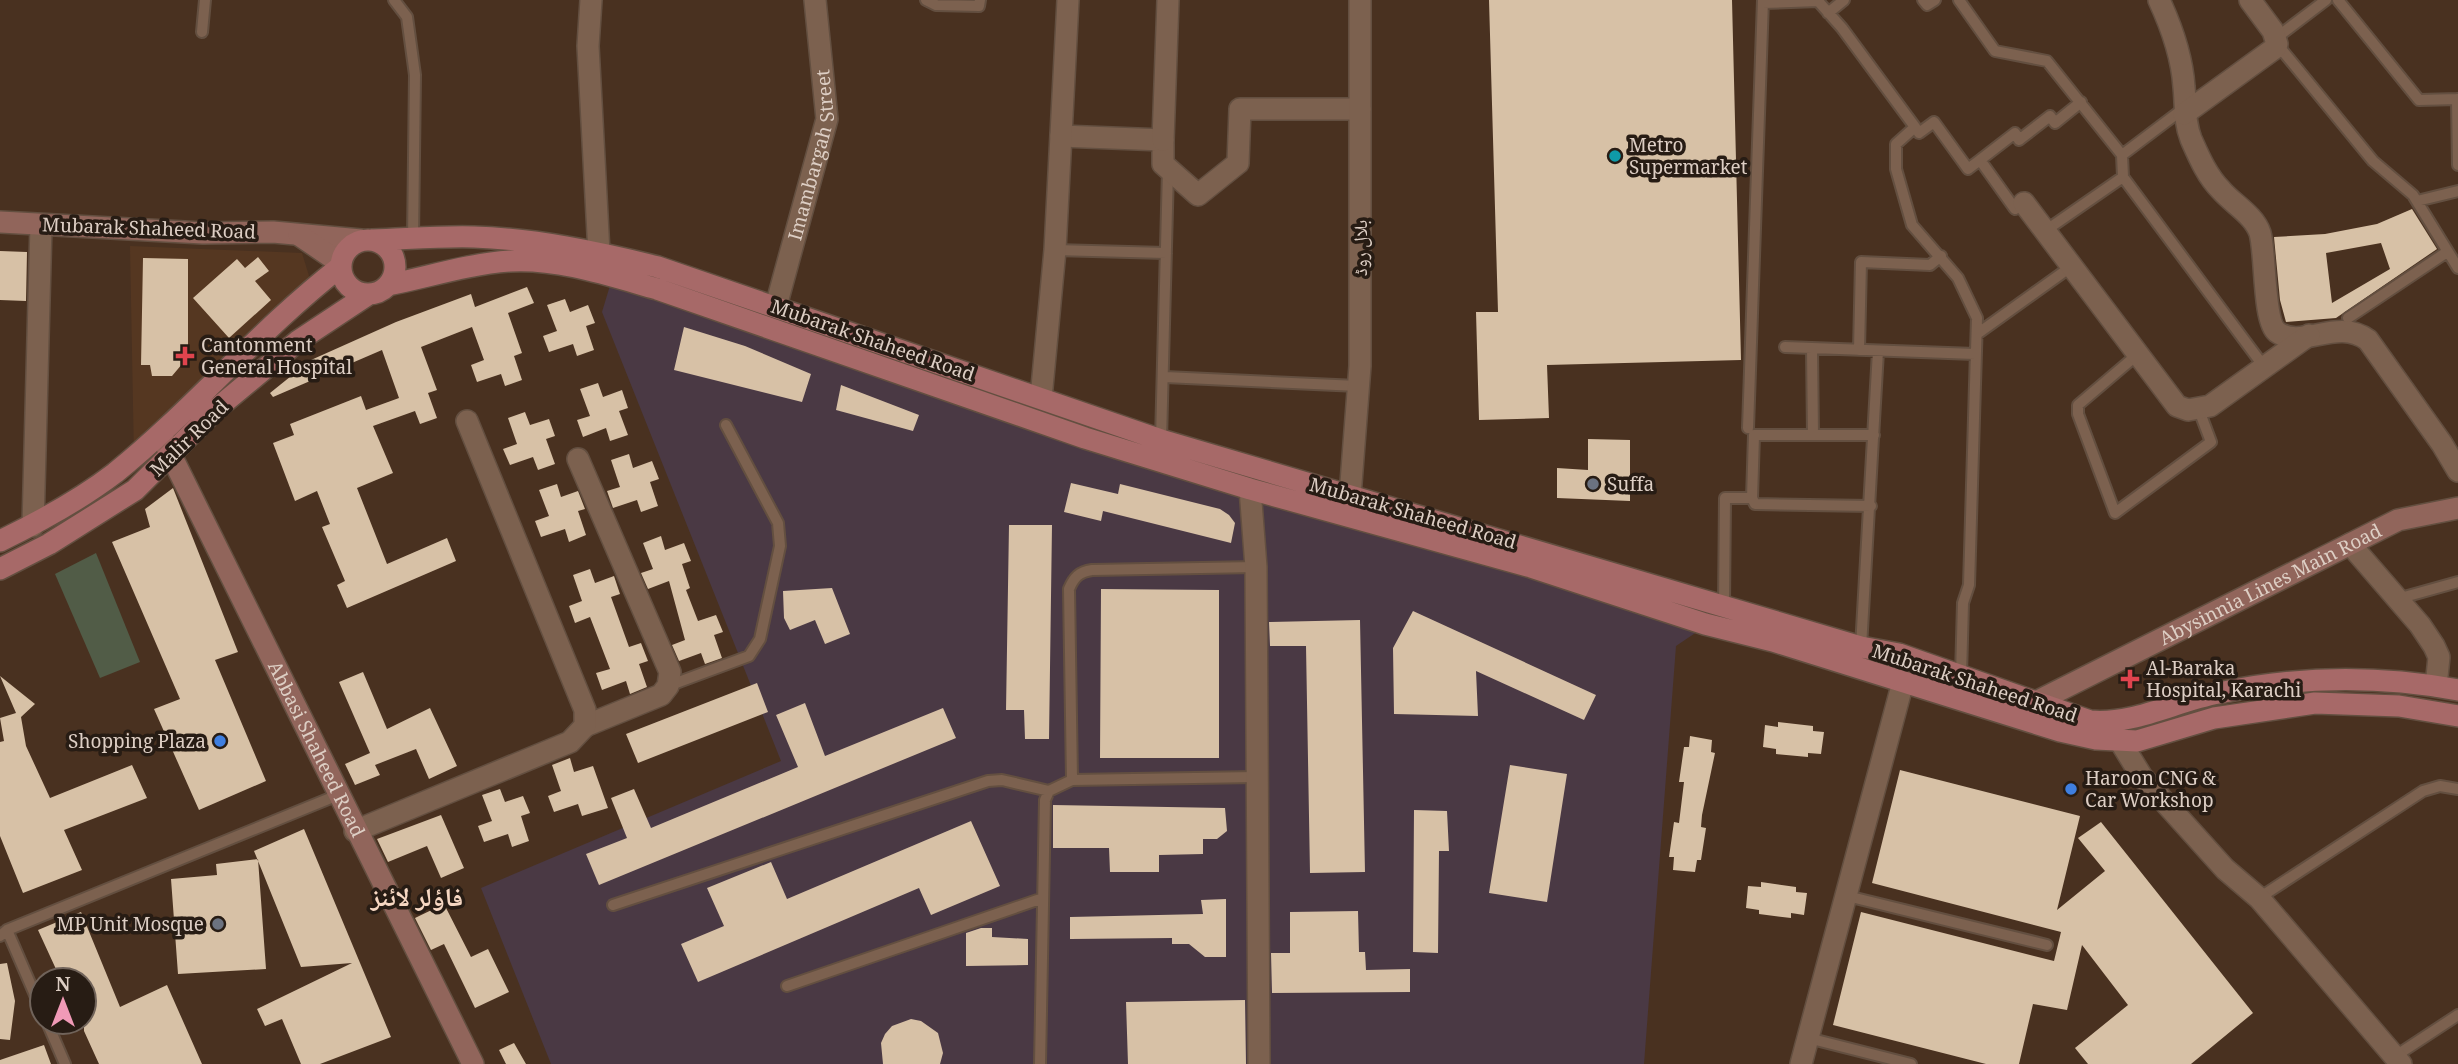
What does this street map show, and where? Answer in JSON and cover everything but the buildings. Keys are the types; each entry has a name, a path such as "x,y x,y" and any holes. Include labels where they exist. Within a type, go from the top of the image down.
{"main road":[{"name":"Mubarak Shaheed Road","path":"367,240 473,237 529,242 599,253 658,267 1161,440 1861,647 1899,654 2090,721 2109,723 2133,719 2217,693 2292,680 2385,680 2458,691"},
{"path":"367,240 387,247 395,262 393,278 379,290 360,294 346,284 340,265 347,248 367,240"},
{"name":"Mubarak Shaheed Road","path":"379,290 512,261 615,277 657,289 1086,438 1250,489 1531,567 1705,624 1773,641 2060,731 2120,742 2155,738 2214,718 2251,710 2315,703 2399,706 2458,716"},
{"name":"Malir Road","path":"0,541 33,526 112,475 160,434 276,319 340,265"},
{"name":"Malir Road","path":"0,569 101,515 135,490 172,456 215,410 288,350 346,307 379,290"}],"street":[{"path":"591,0 588,46 599,253"},
{"name":"Imambargah Street","path":"776,306 827,119 816,0"},
{"path":"1041,398 1055,250 1068,0"},
{"path":"1168,0 1163,164 1198,195 1238,163 1240,109 1360,109"},
{"name":"بلال روڈ","path":"1350,496 1358,386 1360,0"},
{"path":"2159,0 2180,58 2185,111 2191,138 2205,168 2219,188 2256,224 2260,234 2269,320 2274,330 2286,337 2343,330 2358,332 2368,340 2442,443 2458,471"},
{"path":"2185,111 2277,41 2250,0"},
{"path":"1061,136 1163,140"},
{"path":"2024,203 2177,406 2199,410 2210,406 2309,335"},
{"name":"Mubarak Shaheed Road","path":"0,222 203,233 298,233 367,240"},
{"path":"33,526 41,225"},
{"path":"298,233 340,265"},
{"path":"467,421 585,710 585,726"},
{"name":"Abbasi Shaheed Road","path":"160,434 473,1064"},
{"path":"355,831 570,743 585,726 661,695 668,687 670,673 578,459"},
{"path":"1250,489 1256,567 1259,1064"},
{"name":"Abysinnia Lines Main Road","path":"2016,719 2034,703 2398,520 2458,508"},
{"path":"2350,544 2420,625 2439,656 2437,687"},
{"path":"1801,1064 1903,682"},
{"path":"2109,723 2160,798 2225,869 2259,898 2397,1061"}],"lane":[{"path":"202,32 205,0"},
{"path":"394,0 407,17 415,75 412,239"},
{"path":"926,0 936,5 979,6 980,0"},
{"path":"1828,13 1844,0"},
{"path":"1923,0 1927,5 1935,0"},
{"path":"1959,0 1995,51 2047,61 2122,155 2123,177 2265,368"},
{"path":"2326,0 2277,41 2373,161 2403,184 2417,201 2458,268"},
{"path":"2338,0 2419,100 2458,99 2458,165"},
{"path":"1748,428 1763,1 1818,1 1919,132 1934,122 1968,169 2015,132 2019,140 2050,116 2055,123 2081,102"},
{"path":"2122,155 2185,111"},
{"path":"1915,127 1896,144 1896,169 1912,225 1941,256 1970,298 1977,317 1969,585 1964,603 1961,675"},
{"path":"1980,160 2015,209 2024,203"},
{"path":"1161,440 1168,169"},
{"path":"2045,230 2123,177"},
{"path":"2417,201 2458,191"},
{"path":"1055,250 1166,253"},
{"path":"2348,317 2447,252"},
{"path":"1859,350 1861,262 1930,265 1941,256"},
{"path":"1977,334 2072,266"},
{"path":"1785,347 1975,354"},
{"path":"1812,348 1812,435"},
{"path":"1861,647 1878,351"},
{"path":"2138,354 2078,405 2078,414 2115,513 2211,442 2199,410"},
{"path":"1164,377 1358,386"},
{"path":"668,687 748,656 760,639 775,573 780,546 778,523 726,425"},
{"path":"1871,506 1755,504 1752,498 1754,435 1874,435"},
{"path":"1724,605 1725,498 1752,498"},
{"path":"1072,780 1069,589 1074,579 1082,572 1092,570 1256,567"},
{"path":"2396,600 2458,582"},
{"path":"613,905 988,781 1002,780 1049,791 1072,780 1256,777"},
{"path":"2259,898 2423,791 2440,786 2458,789"},
{"path":"1040,1064 1045,800 1049,791"},
{"path":"28,984 3,933 338,794"},
{"path":"1847,895 2047,945"},
{"path":"788,986 1043,898"},
{"path":"2397,1061 2458,1015"},
{"path":"53,1036 65,1064"},
{"path":"1808,1038 1911,1064"}],"shaded area":[{"name":"Cantonment General Hospital","path":"130,246 302,253 313,289 134,457"},
{"path":"615,269 773,318 1253,483 1722,615 1676,646 1644,1064 551,1064 481,888 781,761 602,312"}],"green space":[{"path":"96,553 140,662 100,678 55,574"}],"place":[{"name":"Metro Supermarket","path":"1615,156"},
{"name":"Cantonment General Hospital","path":"185,356"},
{"name":"Suffa","path":"1593,484"},
{"name":"Al-Baraka Hospital, Karachi","path":"2130,679"},
{"name":"Shopping Plaza","path":"220,741"},
{"name":"Haroon CNG & Car Workshop","path":"2071,789"},
{"name":"MP Unit Mosque","path":"218,924"}],"district":[{"name":"فاؤلر لائنز","path":"417,897"}]}
